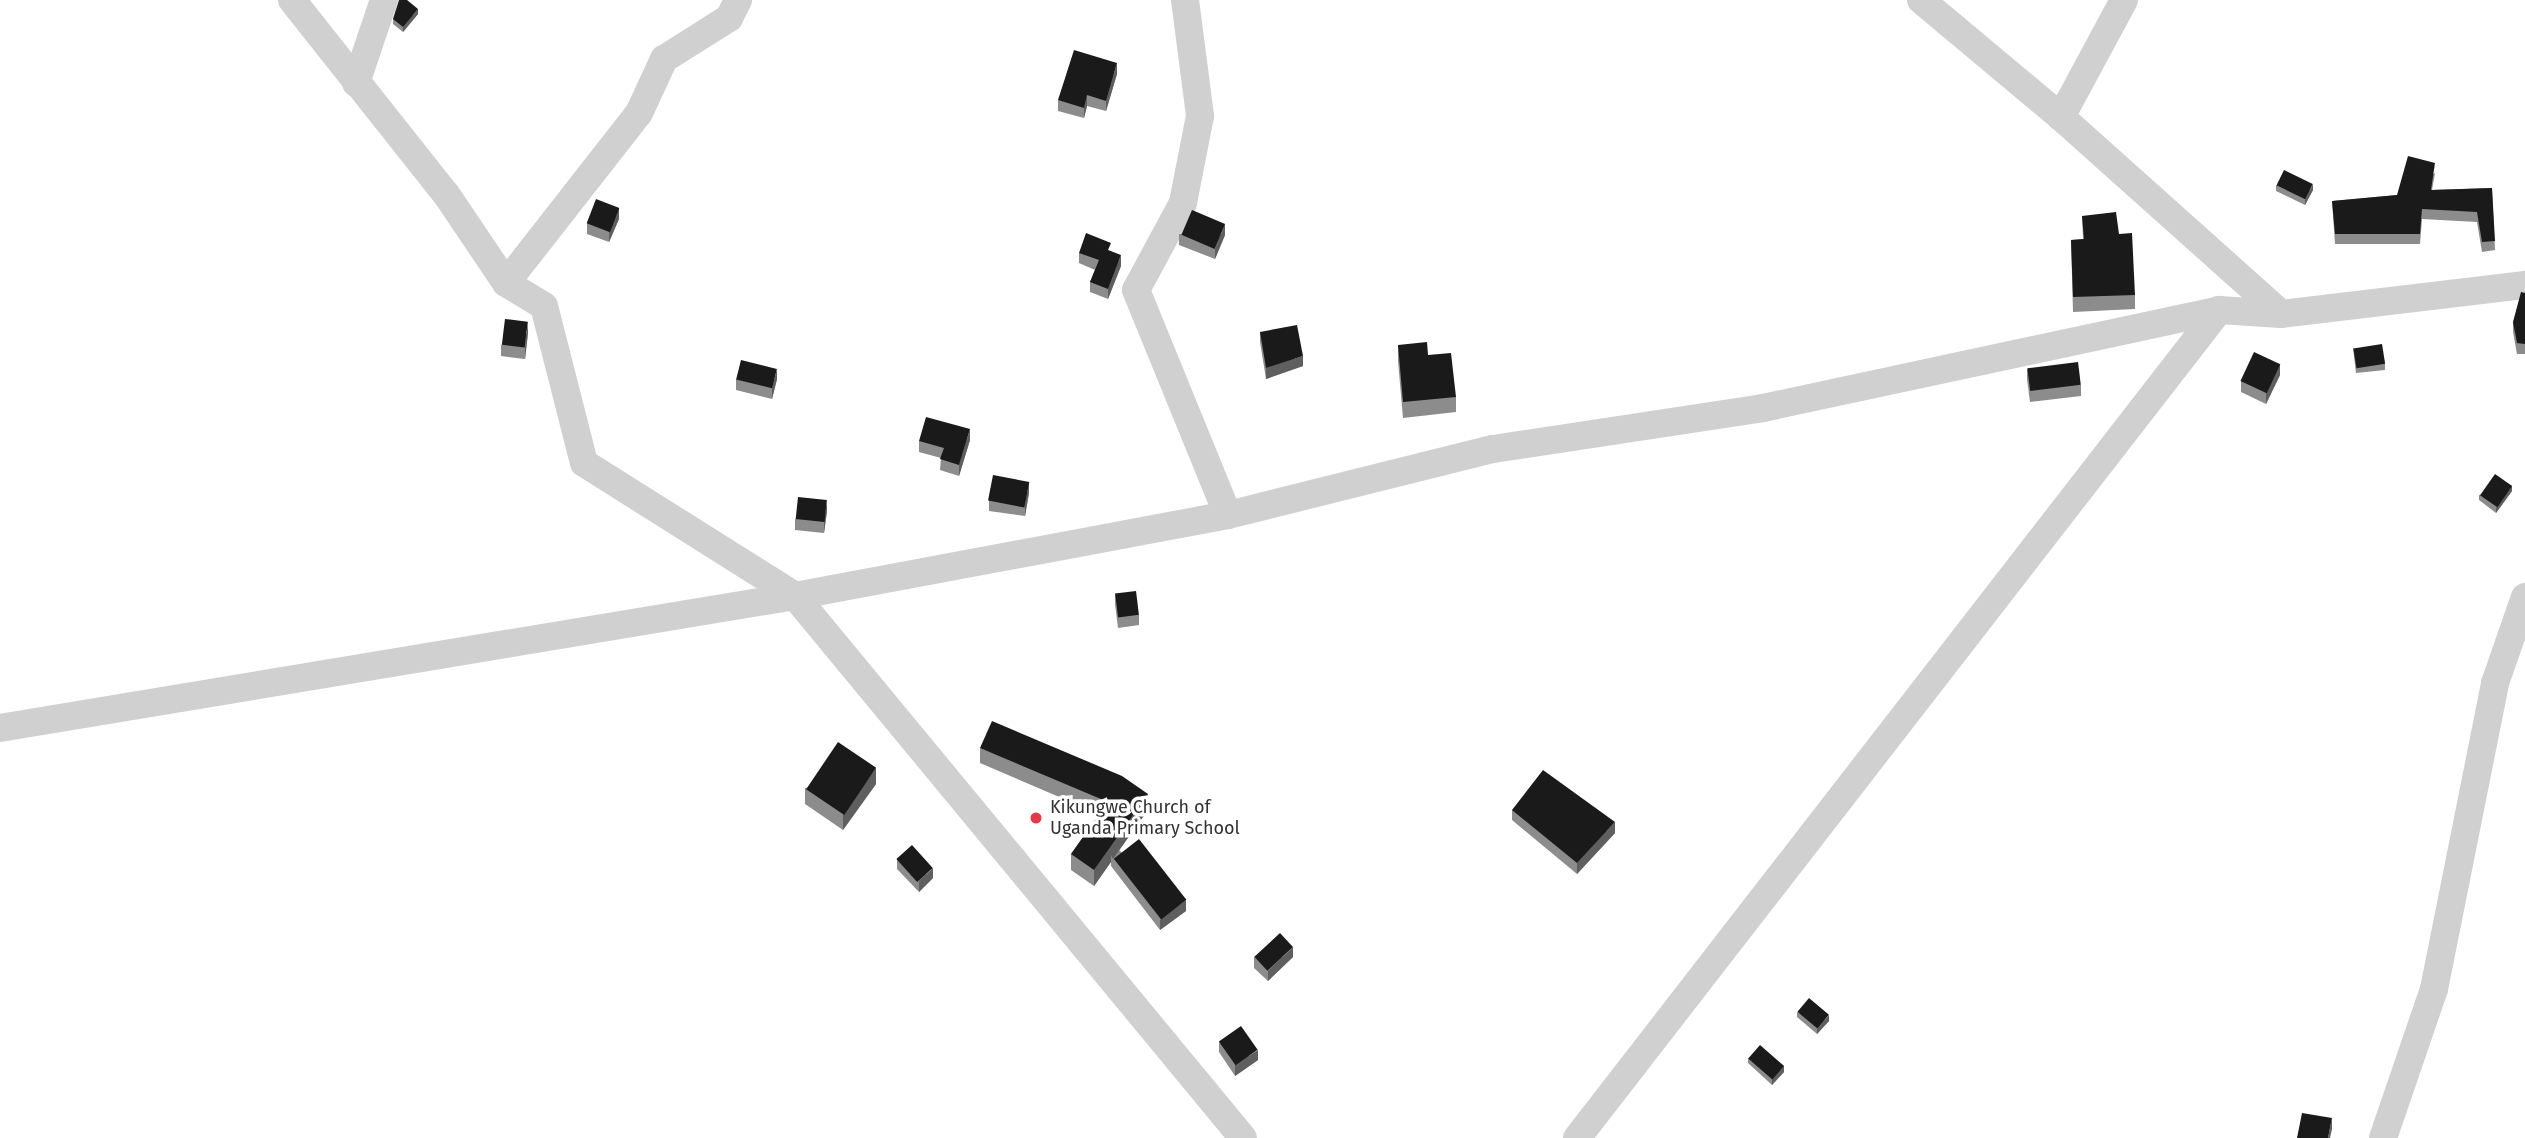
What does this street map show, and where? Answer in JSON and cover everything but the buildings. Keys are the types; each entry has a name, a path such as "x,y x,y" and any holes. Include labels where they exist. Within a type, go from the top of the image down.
{"street":[{"path":"292,0 446,194 506,283 544,306 584,463 795,596 1243,1138"},
{"path":"356,83 384,0"},
{"path":"506,283 639,113 664,59 729,18 738,0"},
{"path":"1185,0 1200,116 1183,204 1136,290 1228,515"},
{"path":"1921,0 2062,117 2281,314"},
{"path":"2062,117 2124,0"},
{"path":"0,728 795,596 1228,515 1493,449 1763,408 2218,310 2281,314 2525,285"},
{"path":"1577,1138 2218,310"},
{"path":"2383,1138 2434,989 2495,683 2525,597"}],"place":[{"name":"Kikungwe Church of Uganda Primary School","path":"1036,818"}]}
